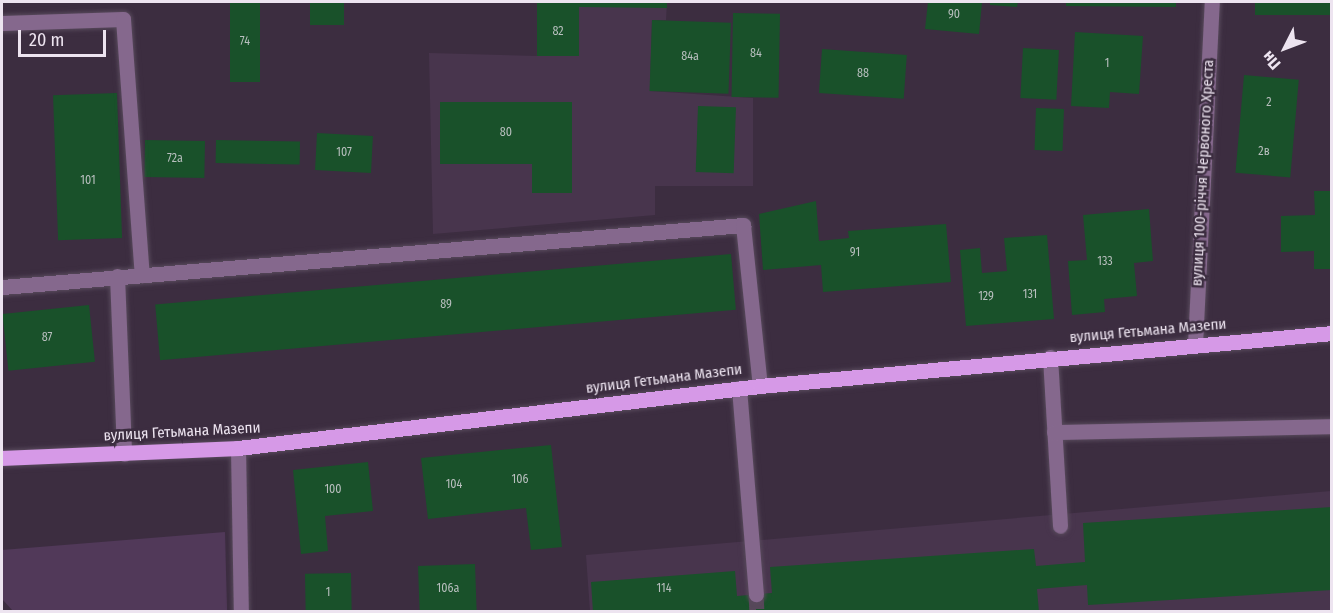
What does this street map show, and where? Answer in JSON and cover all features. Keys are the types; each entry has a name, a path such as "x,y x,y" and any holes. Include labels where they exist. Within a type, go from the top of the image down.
{"main road":[{"name":"вулиця Гетьмана Мазепи","path":"2,458 238,448 739,388 1050,357 1332,333"}],"street":[{"name":"вулиця 100-річчя Червоного Хреста","path":"1195,345 1212,2"},
{"path":"2,23 123,19 142,275"},
{"path":"2,287 743,225 760,386"},
{"path":"117,276 124,454"},
{"path":"1050,357 1060,526"},
{"path":"739,388 756,594"},
{"path":"1054,432 1332,426"},
{"path":"238,448 242,612"}],"shaded area":[{"path":"537,2 667,2 666,20 652,20 650,91 753,98 753,186 655,186 655,215 433,234 429,53 537,56"},
{"path":"1331,491 1331,611 590,611 586,555"},
{"path":"225,532 227,611 13,611 2,599 2,550"}],"building":[{"path":"230,2 260,2 260,82 230,82"},
{"path":"310,2 344,2 344,25 310,25"},
{"path":"537,2 667,2 667,8 579,7 579,56 537,56"},
{"path":"928,2 982,2 979,34 925,29"},
{"path":"990,2 1018,2 1017,7 990,5"},
{"path":"1066,2 1176,2 1176,7 1066,6"},
{"path":"1255,2 1332,2 1332,15 1255,15"},
{"path":"733,13 780,14 779,98 732,97"},
{"path":"652,20 731,23 728,94 650,91"},
{"path":"1075,32 1143,36 1139,94 1110,92 1109,108 1071,106"},
{"path":"1023,48 1059,50 1056,100 1020,98"},
{"path":"822,49 907,55 904,99 819,93"},
{"path":"1244,75 1299,80 1290,177 1235,173"},
{"path":"117,93 122,238 58,240 53,95"},
{"path":"440,102 572,102 572,193 532,193 532,164 440,164"},
{"path":"698,106 736,107 734,173 696,172"},
{"path":"1036,108 1064,109 1063,151 1035,150"},
{"path":"317,133 373,136 371,173 315,170"},
{"path":"145,140 205,141 204,178 144,177"},
{"path":"216,140 300,141 300,164 216,163"},
{"path":"1314,191 1332,191 1332,269 1314,269 1314,251 1281,252 1281,216 1315,215"},
{"path":"816,201 819,241 849,238 848,231 946,224 951,282 823,292 821,265 763,270 759,214"},
{"path":"1149,209 1153,261 1134,263 1137,296 1104,299 1105,312 1072,315 1068,261 1087,260 1083,215"},
{"path":"1047,235 1054,319 966,326 960,250 980,248 982,273 1007,271 1004,238"},
{"path":"731,254 736,310 160,360 155,304"},
{"path":"89,305 95,362 8,371 2,314"},
{"path":"551,445 562,547 531,550 526,508 428,519 421,458"},
{"path":"368,462 373,511 325,516 328,551 301,554 293,470"},
{"path":"1332,507 1332,590 1088,605 1087,585 1037,589 1039,612 593,612 591,582 735,571 737,596 772,593 770,567 1034,549 1036,566 1085,562 1083,523"},
{"path":"475,564 477,612 420,612 418,566"},
{"path":"351,573 352,612 306,612 305,574"}],"tunnel":[{"path":"756,594 757,612"}]}
